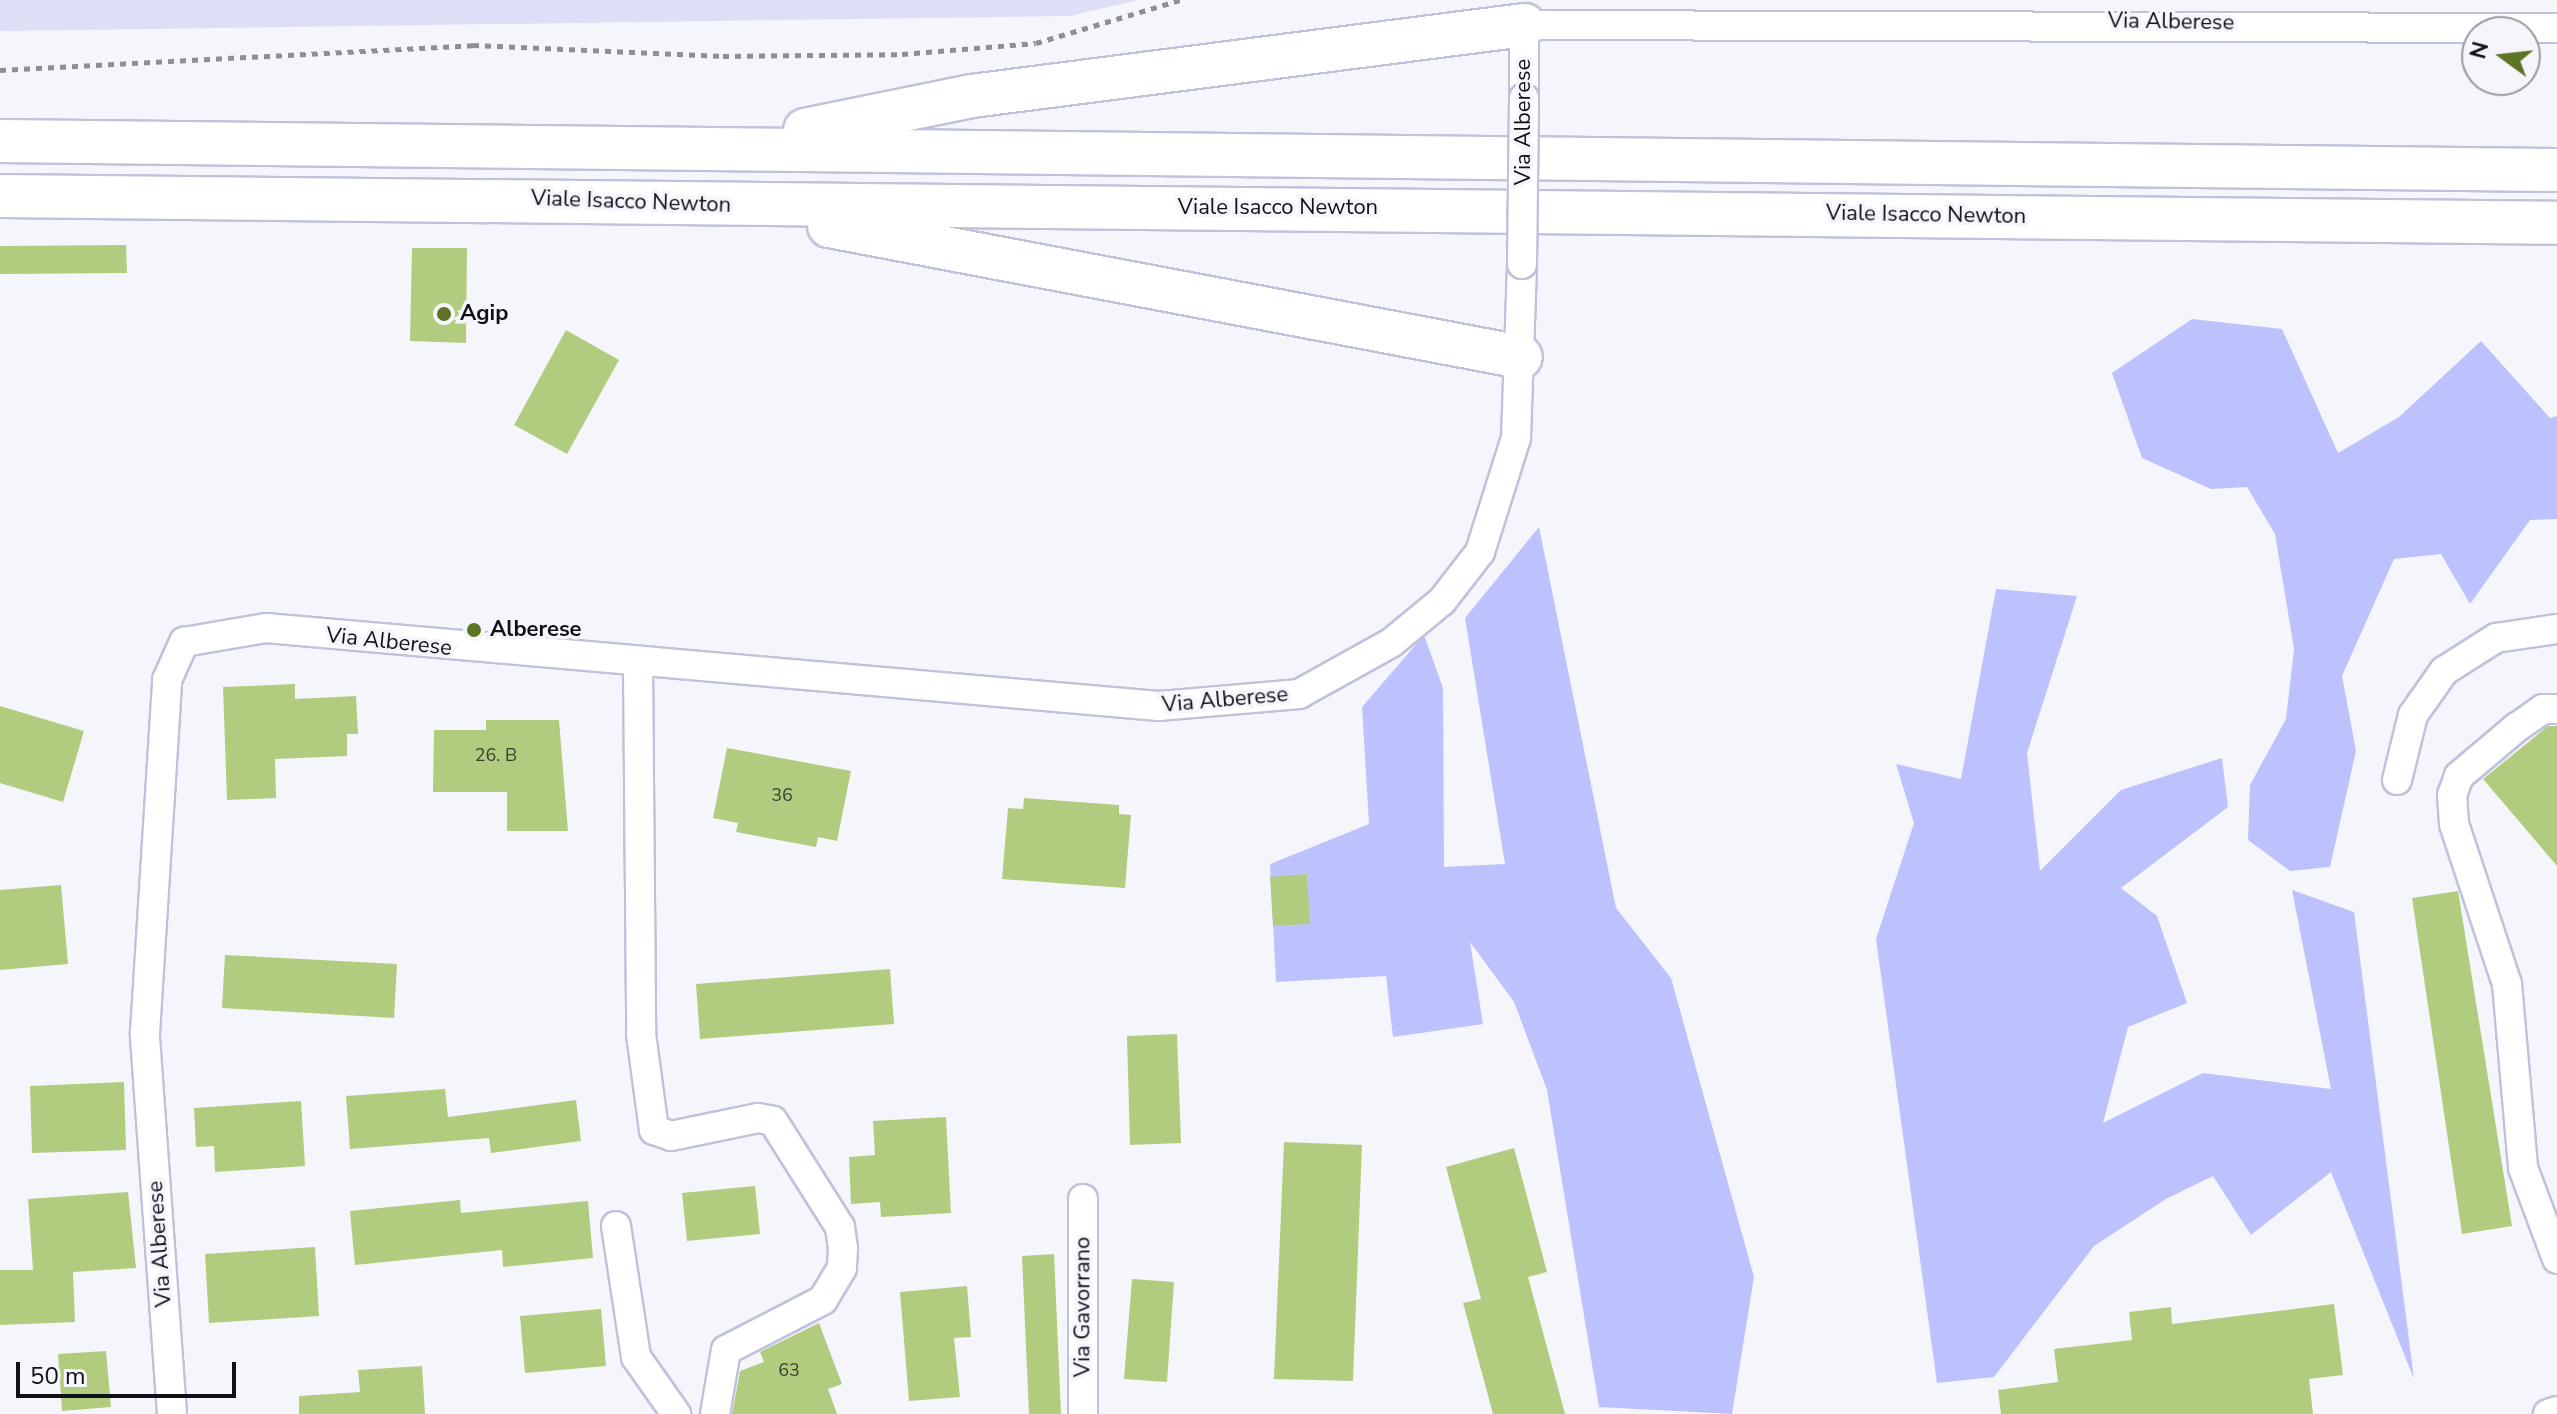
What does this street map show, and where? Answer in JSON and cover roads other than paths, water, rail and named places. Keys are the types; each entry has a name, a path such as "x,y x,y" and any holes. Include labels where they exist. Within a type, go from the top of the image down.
{"highway":[{"path":"723,146 972,96 1524,25"},
{"path":"0,141 723,146 2557,170"},
{"name":"Viale Isacco Newton","path":"0,196 578,198 730,207 2557,223"},
{"path":"730,207 1521,357"}],"street":[{"name":"Via Alberese","path":"172,1414 145,1033 167,680 175,653 198,634 266,628 638,664 1159,706 1299,694 1391,643 1442,601 1474,561 1511,464 1521,357 1524,25 2557,28"},
{"path":"2397,780 2413,715 2444,671 2496,638 2557,629"},
{"path":"638,664 641,1034 654,1130 671,1136 758,1118 773,1121 840,1227 842,1268 834,1288 726,1350 715,1414"},
{"path":"2557,709 2517,727 2459,776 2452,795 2454,824 2507,984 2523,1168 2557,1259"},
{"name":"Via Gavorrano","path":"1083,1199 1083,1414"},
{"path":"616,1226 636,1357 676,1414"},
{"path":"2548,1414 2557,1411"}],"place":[{"name":"Agip","path":"444,314"},
{"name":"Alberese","path":"474,630"}]}
